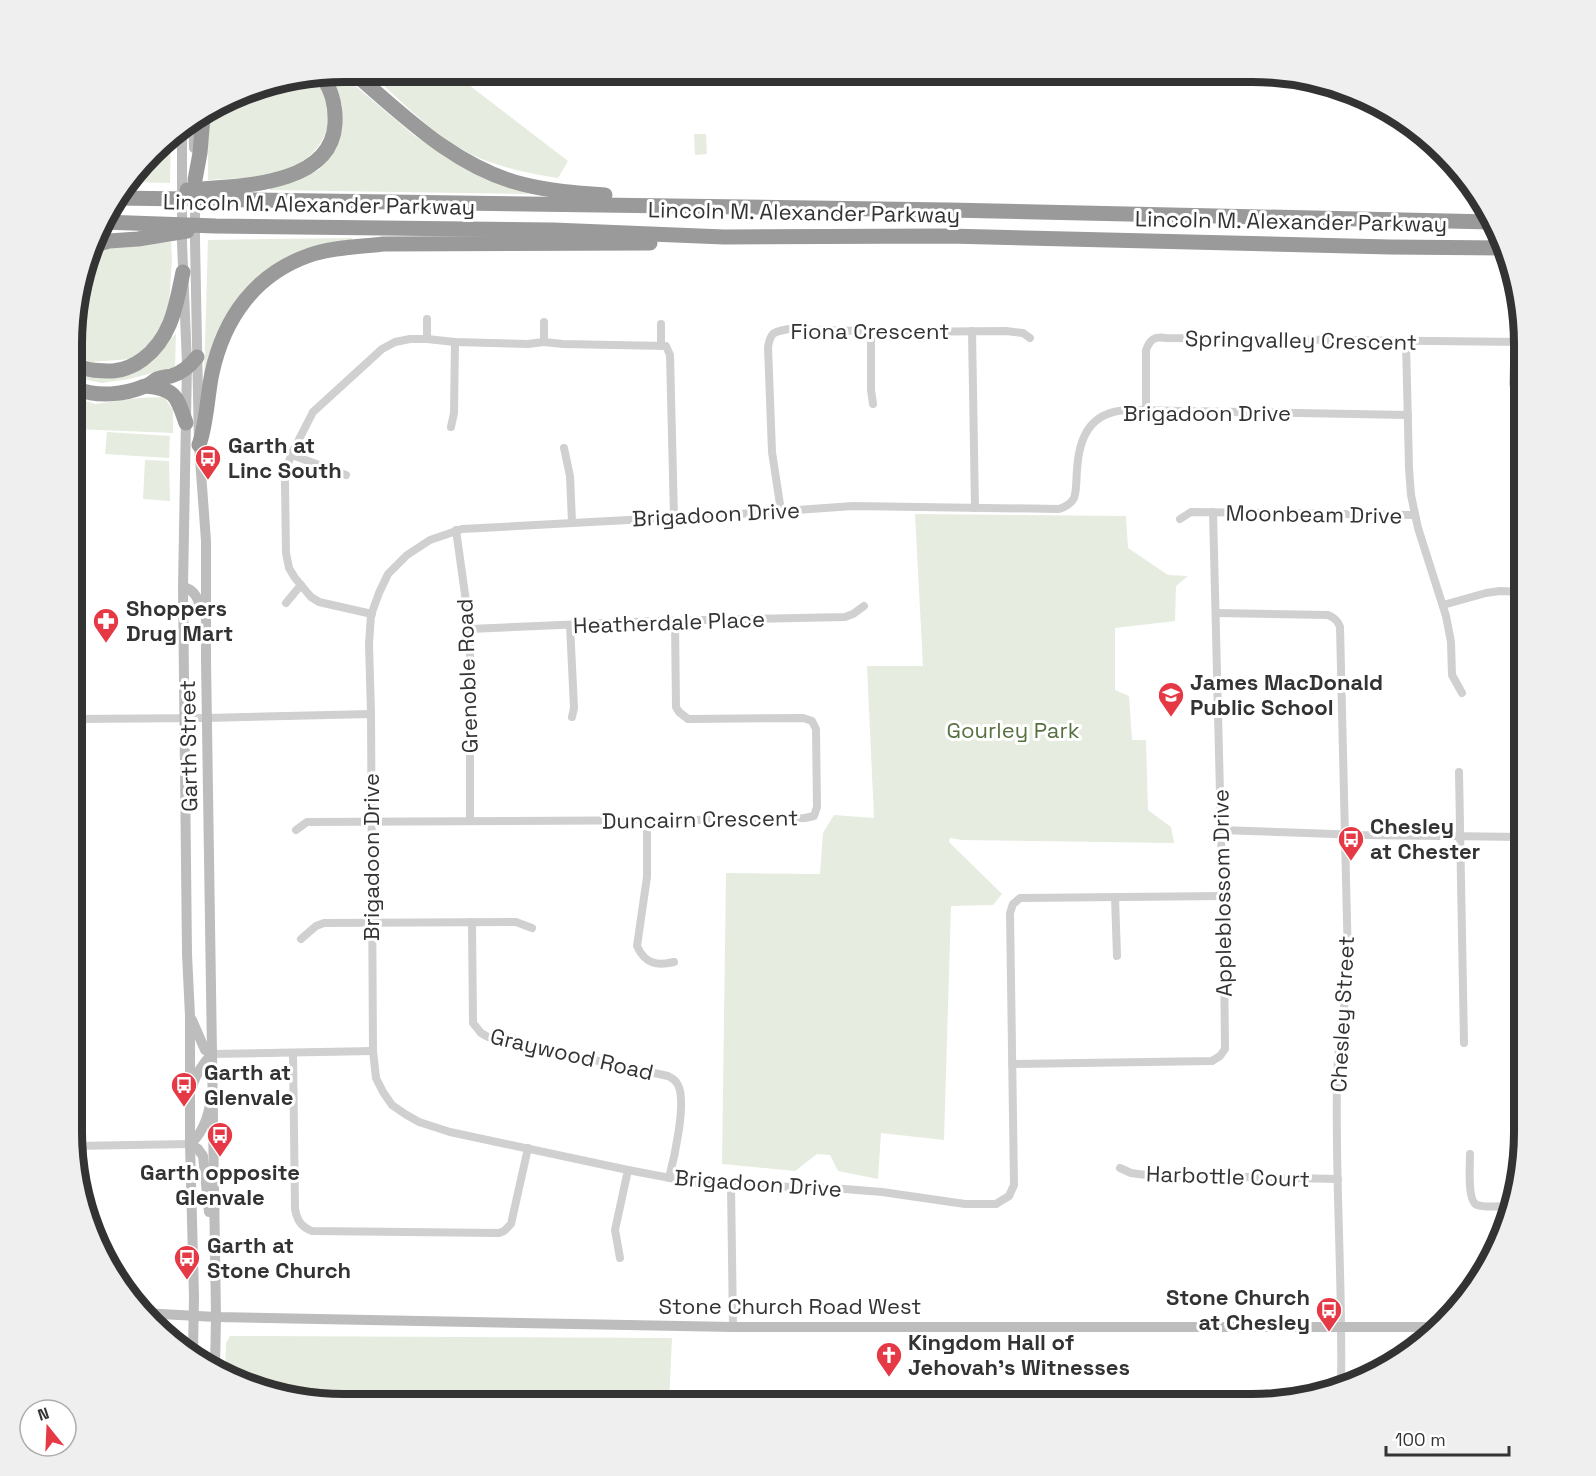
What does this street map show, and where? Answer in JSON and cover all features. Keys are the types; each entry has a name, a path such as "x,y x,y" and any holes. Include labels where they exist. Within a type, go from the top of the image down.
{"highway":[{"path":"366,82 427,135 485,171 520,184 555,191 636,198 647,206"},
{"path":"160,199 188,190 272,181 294,174 314,162 328,146 334,131 336,108 327,83"},
{"path":"188,181 200,153 202,125"},
{"name":"Lincoln M. Alexander Parkway","path":"128,198 357,200 1482,222"},
{"name":"Lincoln M. Alexander Parkway","path":"114,222 216,226 553,230 724,237 948,236 1495,248"},
{"path":"103,243 216,226"},
{"path":"199,445 204,430 213,372 227,328 236,311 266,279 287,265 312,255 342,248 382,244 689,243 724,237"},
{"path":"82,368 101,371 120,370 136,364 151,353 163,339 172,320 183,272"},
{"path":"82,391 92,394 122,393 174,375 192,362"},
{"path":"146,386 159,387 173,394 178,400 186,423"}],"main road":[{"name":"Garth Street","path":"193,131 182,243 206,541 216,1253 215,1359"},
{"name":"Garth Street","path":"183,139 195,241 192,362 186,423 183,587 193,1345"},
{"path":"183,587 193,591 198,598 207,625"},
{"path":"189,1093 196,1075 212,1054 205,1050 190,1016"},
{"path":"213,1087 202,1129 190,1144 203,1156 216,1253"},
{"name":"Stone Church Road West","path":"156,1314 733,1327 1425,1327"}],"street":[{"path":"427,319 427,339"},
{"path":"544,322 544,342"},
{"path":"660,324 660,345"},
{"name":"Fiona Crescent","path":"781,511 772,452 768,347 770,336 774,332 789,329 871,332 972,331 975,508"},
{"path":"972,331 1023,333 1030,338"},
{"path":"871,332 873,404"},
{"name":"Springvalley Crescent","path":"1146,410 1146,350 1153,339 1160,337 1514,342"},
{"path":"372,614 319,602 311,597 289,568 286,554 285,471 302,430 313,412 382,349 395,342 427,339 455,342 666,346 670,355 674,517"},
{"path":"451,427 454,413 455,342"},
{"path":"1406,342 1410,477 1415,515 1443,605 1450,642 1452,675 1462,693"},
{"path":"1513,384 1514,377"},
{"name":"Brigadoon Drive","path":"1223,896 1020,898 1012,906 1010,913 1014,1185 1009,1196 996,1204 949,1203 882,1192 832,1188 691,1182 450,1132 419,1122 392,1105 376,1078 373,1051 369,644 372,614 379,593 388,574 401,561 429,540 462,529 853,506 1056,509 1066,506 1074,497 1078,450 1088,429 1097,420 1123,410 1408,415"},
{"path":"564,448 570,476 572,522"},
{"path":"292,455 346,475"},
{"name":"Moonbeam Drive","path":"1180,519 1191,512 1415,515"},
{"name":"Appleblossom Drive","path":"1012,1064 1212,1061 1225,1049 1213,512"},
{"name":"Grenoble Road","path":"456,530 470,628 470,821"},
{"path":"286,603 301,585"},
{"path":"1443,605 1486,593 1514,591"},
{"name":"Heatherdale Place","path":"470,628 845,617 864,606"},
{"name":"Chesley Street","path":"1216,614 1328,615 1338,621 1340,627 1348,963 1337,1080 1341,1378"},
{"name":"Duncairn Crescent","path":"296,830 307,822 647,820 814,816 817,807 816,729 812,721 803,717 688,719 676,707 675,622"},
{"path":"570,625 572,717"},
{"path":"82,719 371,714"},
{"path":"1459,772 1464,1043"},
{"path":"647,820 647,877 638,946 641,955 648,961 662,964 674,962"},
{"path":"1220,830 1514,837"},
{"path":"1115,897 1117,956"},
{"path":"301,939 324,922 516,922 532,928"},
{"name":"Graywood Road","path":"472,922 473,1023 481,1033 489,1037 668,1076 677,1082 680,1090 679,1128 669,1178"},
{"path":"212,1054 373,1051"},
{"path":"293,1053 295,1209 298,1221 312,1231 420,1233 498,1233 504,1231 511,1224 528,1148"},
{"path":"83,1146 190,1144"},
{"path":"1470,1154 1470,1193 1473,1202 1483,1206 1503,1206"},
{"name":"Harbottle Court","path":"1120,1168 1131,1173 1146,1175 1338,1179"},
{"path":"620,1258 615,1230 628,1170"},
{"path":"731,1185 733,1327"}],"green space":[{"path":"351,82 416,137 529,194 270,190 269,186 298,180 320,169 336,144 342,105 332,83"},
{"path":"380,82 465,82 568,161 558,178 501,166 482,159 451,142"},
{"path":"319,84 329,109 326,131 315,150 297,165 267,175 208,180 208,131 210,120 244,102 277,91 310,85"},
{"path":"694,134 706,134 707,154 695,155"},
{"path":"171,149 170,183 139,182"},
{"path":"352,238 352,242 276,265 247,286 228,313 204,379 208,240"},
{"path":"171,242 169,304 157,337 131,359 91,362 82,358 82,345 91,277 100,249 116,245"},
{"path":"176,333 175,367 129,379 102,383 82,379 82,373 85,375 132,375 159,354"},
{"path":"164,397 173,410 173,433 82,429 82,400 95,404"},
{"path":"107,432 170,436 169,458 105,454"},
{"path":"145,460 169,461 170,501 143,499"},
{"name":"Gourley Park","path":"915,514 1126,516 1128,548 1168,575 1188,576 1176,586 1175,621 1115,628 1115,690 1129,696 1132,740 1146,740 1148,810 1171,827 1174,843 950,838 949,842 1002,894 993,905 951,906 944,1140 881,1133 878,1179 838,1171 830,1155 817,1154 795,1171 722,1164 726,873 820,874 823,833 834,815 874,818 867,666 923,666"},
{"path":"230,1336 672,1338 669,1394 345,1394 310,1391 260,1380 225,1364 226,1343"}],"place":[{"name":"Garth at Linc South","path":"208,481"},
{"name":"Shoppers Drug Mart","path":"106,644"},
{"name":"James MacDonald Public School","path":"1171,718"},
{"name":"Chesley at Chester","path":"1351,862"},
{"name":"Garth at Glenvale","path":"184,1108"},
{"name":"Garth opposite Glenvale","path":"220,1158"},
{"name":"Garth at Stone Church","path":"187,1281"},
{"name":"Stone Church at Chesley","path":"1329,1333"},
{"name":"Kingdom Hall of Jehovah's Witnesses","path":"889,1378"}]}
